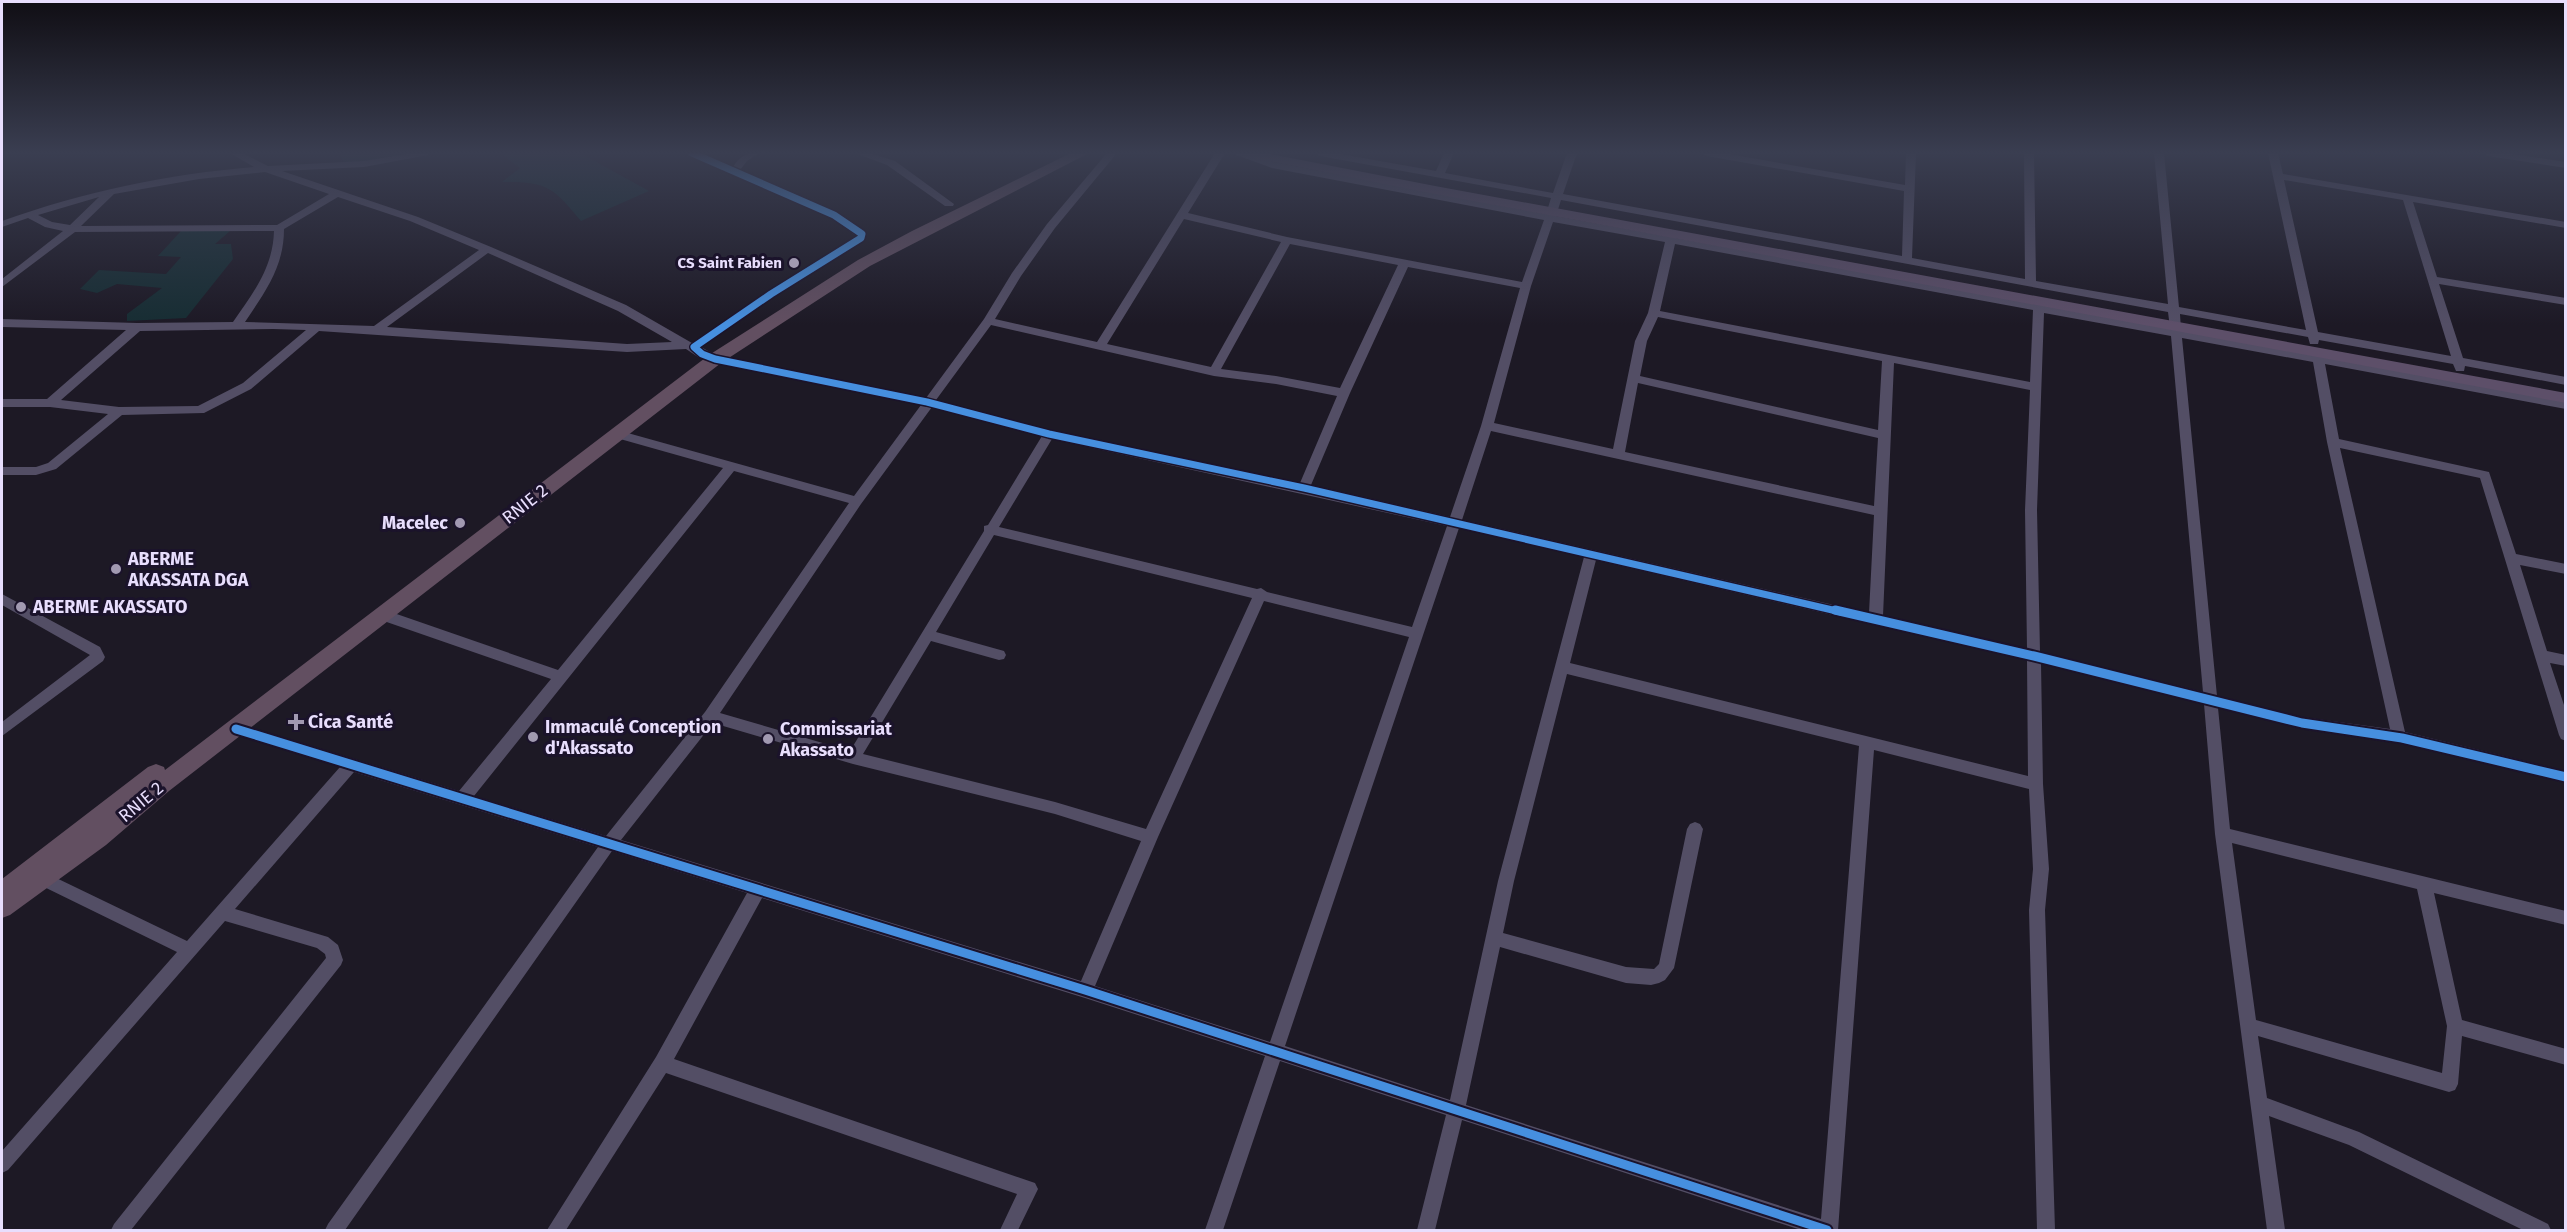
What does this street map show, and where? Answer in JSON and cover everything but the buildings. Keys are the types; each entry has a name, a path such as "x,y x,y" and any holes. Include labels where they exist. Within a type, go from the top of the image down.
{"highway":[{"name":"RNIE 2","path":"2,892 699,351 938,210"},
{"name":"RNIE 2","path":"2,908 98,838 160,785 236,729 617,434 699,351 963,210"}],"main road":[{"path":"1569,210 1671,237 2174,321 2313,337 2565,387"},
{"path":"1574,210 2174,321 2565,398"}],"street":[{"path":"2,224 41,210"},
{"path":"2,284 72,229 92,210"},
{"path":"28,214 49,225 72,229 279,228 304,210"},
{"path":"397,210 622,308 699,351"},
{"path":"699,351 747,310 861,238 862,234 859,230 826,210"},
{"path":"334,1230 608,845 710,716 857,501 988,321 1016,275 1064,210"},
{"path":"1100,346 1184,210"},
{"path":"1214,1230 1487,426 1526,286 1554,210"},
{"path":"1578,210 2031,282 2318,359 2565,405"},
{"path":"1907,261 1910,210"},
{"path":"2030,210 2031,282"},
{"path":"2164,210 2223,834 2276,1230"},
{"path":"2285,210 2313,337"},
{"path":"2411,210 2459,365 2565,381"},
{"path":"2480,210 2565,225"},
{"path":"1181,216 1287,240 1526,286"},
{"path":"237,325 272,274 280,249 279,228"},
{"path":"1618,455 1641,341 1654,313 1671,237 2039,308 2174,321"},
{"path":"1214,372 1287,240"},
{"path":"375,330 487,249"},
{"path":"1304,488 1344,393 1405,262"},
{"path":"2433,280 2565,302"},
{"path":"2039,308 2031,510 2036,784 2041,869 2037,910 2046,1230"},
{"path":"1654,313 2036,387"},
{"path":"988,321 1214,372 1276,380 1344,393"},
{"path":"2,323 137,327 237,325 317,327 463,338 699,351 927,402 1049,434 1304,488 2034,656 2302,723 2340,726 2399,738 2565,777"},
{"path":"50,404 137,327"},
{"path":"2,403 50,404 119,411 190,412 208,407 247,386 317,327"},
{"path":"1876,621 1878,511 1888,357"},
{"path":"2318,359 2333,442 2399,738"},
{"path":"1633,378 1884,435"},
{"path":"2,471 36,471 52,466 119,411"},
{"path":"1487,426 1878,511"},
{"path":"617,434 857,501"},
{"path":"853,758 989,529 1049,434"},
{"path":"2333,442 2486,475 2565,735"},
{"path":"462,799 731,466"},
{"path":"989,529 1261,593 1416,633"},
{"path":"1426,1230 1456,1110 1506,881 1591,555"},
{"path":"2510,558 2565,569"},
{"path":"1085,990 1150,837 1261,593"},
{"path":"2,599 95,651 98,657 2,730"},
{"path":"383,615 561,678"},
{"path":"928,635 999,655"},
{"path":"2541,655 2565,661"},
{"path":"1562,667 2036,784"},
{"path":"710,716 853,758 1055,808 1150,837"},
{"path":"236,729 1085,990 1828,1230 1867,743"},
{"path":"2,1164 351,765"},
{"path":"1495,938 1626,975 1651,977 1659,975 1666,968 1695,829"},
{"path":"2223,834 2565,918"},
{"path":"43,879 190,950"},
{"path":"2250,1026 2449,1084 2455,1026 2424,884"},
{"path":"556,1230 662,1063 757,891"},
{"path":"120,1230 335,960 332,950 322,942 223,913"},
{"path":"2455,1026 2565,1057"},
{"path":"662,1063 1029,1189 1010,1230"},
{"path":"2259,1104 2353,1137 2542,1230"}],"green space":[{"path":"572,210 605,210 581,221"},
{"path":"181,231 230,231 215,244 231,244 233,259 186,318 127,321 127,314 162,288 117,284 97,293 80,289 99,270 166,274 181,257 158,256"}],"cycle path":[{"path":"824,210 862,234 861,238 771,294 694,347 702,354 715,359 845,384 927,402 1049,434 1304,488 2034,656 2302,723 2369,731 2566,777"},
{"path":"236,729 1085,990 1827,1230"}],"place":[{"name":"CS Saint Fabien","path":"794,263"},
{"name":"Macelec","path":"460,523"},
{"name":"ABERME AKASSATA DGA","path":"116,569"},
{"name":"ABERME AKASSATO","path":"21,607"},
{"name":"Cica Santé","path":"296,722"},
{"name":"Immaculé Conception d'Akassato","path":"533,737"},
{"name":"Commissariat Akassato","path":"768,739"}]}
